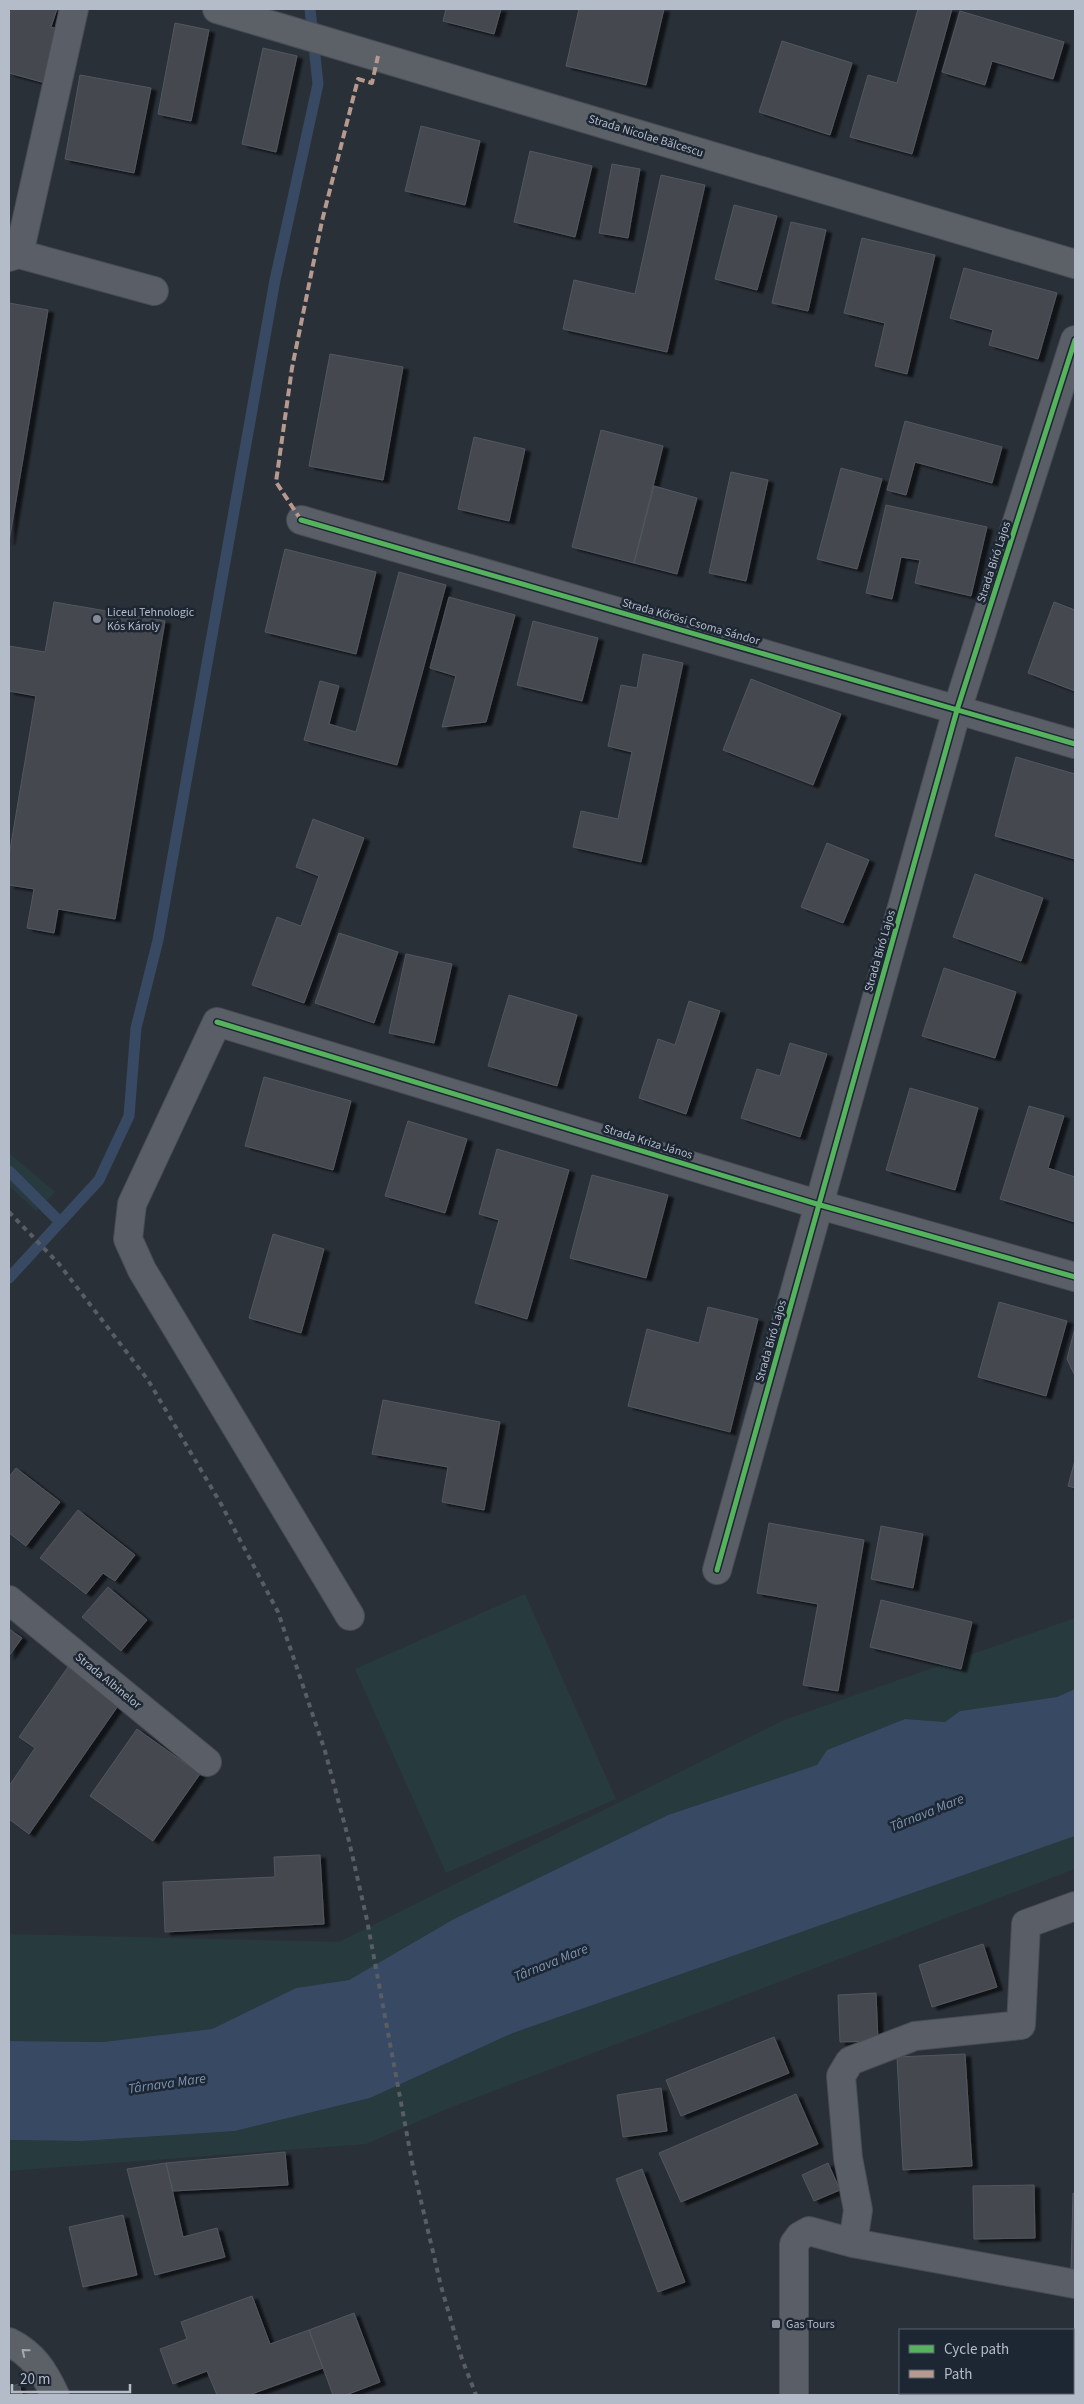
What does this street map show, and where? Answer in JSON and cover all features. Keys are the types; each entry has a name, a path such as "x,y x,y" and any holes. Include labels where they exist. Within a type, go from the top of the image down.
{"main road":[{"name":"Strada Nicolae Bălcescu","path":"217,9 280,26 1075,264"},
{"path":"9,2342 23,2348 42,2368 55,2395"}],"street":[{"path":"74,9 14,255 154,291"},
{"name":"Strada Bíró Lajos","path":"717,1570 957,710 1075,340"},
{"name":"Strada Kőrösi Csoma Sándor","path":"302,520 1075,744"},
{"name":"Strada Kriza János","path":"350,1616 147,1279 128,1239 132,1204 217,1022 820,1205 1075,1277"},
{"name":"Strada Albinelor","path":"9,1600 207,1762"},
{"path":"853,2243 858,2210 848,2158 841,2076 850,2061 915,2036 1021,2025 1026,1924 1075,1906"},
{"path":"794,2395 794,2244 800,2236 809,2231 853,2243 1075,2284"}],"green space":[{"path":"9,1153 55,1192 36,1211 9,1186"},
{"path":"525,1594 616,1799 446,1873 355,1669"},
{"path":"1075,1618 1075,1689 1057,1697 960,1711 945,1722 905,1719 827,1750 818,1765 668,1815 454,1919 349,1980 296,1988 212,2029 103,2042 9,2041 9,1934 339,1942 784,1720"},
{"path":"1075,1836 1075,1869 449,2108 366,2144 9,2171 9,2140 82,2141 235,2131 370,2098 513,2033"}],"water":[{"name":"Târnava Mare","path":"1075,1689 1075,1836 513,2033 370,2098 235,2131 82,2141 9,2140 9,2041 103,2042 212,2029 296,1988 349,1980 454,1919 668,1815 817,1765 827,1750 905,1719 945,1722 960,1711 1057,1697"}],"building":[{"path":"12,9 57,9 51,27 64,31 49,84 9,73 9,15"},
{"path":"446,9 501,9 494,34 443,21"},
{"path":"579,9 664,9 646,85 566,66"},
{"path":"918,9 952,9 912,154 850,137 868,75 897,83"},
{"path":"960,11 1064,42 1053,79 992,61 985,85 942,72"},
{"path":"175,23 209,30 191,121 158,114"},
{"path":"782,41 852,63 830,135 759,112"},
{"path":"263,48 297,56 276,152 242,144"},
{"path":"80,75 151,88 134,173 65,159"},
{"path":"421,126 480,141 465,205 405,191"},
{"path":"530,151 592,166 575,237 514,222"},
{"path":"612,164 640,169 628,238 599,233"},
{"path":"661,175 705,185 667,352 563,329 574,280 635,294"},
{"path":"734,205 777,216 757,290 715,279"},
{"path":"791,222 826,230 808,311 772,303"},
{"path":"862,238 935,255 907,374 875,366 885,323 844,313"},
{"path":"964,268 1057,293 1038,359 989,345 993,330 950,318"},
{"path":"9,303 48,310 9,542"},
{"path":"330,354 403,367 383,480 309,466"},
{"path":"905,421 1002,447 992,483 915,462 906,495 887,490"},
{"path":"601,430 663,446 634,563 572,547"},
{"path":"474,437 525,449 509,521 458,509"},
{"path":"841,468 882,479 857,569 817,559"},
{"path":"731,472 768,480 746,581 709,573"},
{"path":"654,486 697,498 677,574 634,563"},
{"path":"886,505 987,527 971,596 915,583 920,560 901,557 892,599 866,593"},
{"path":"285,549 376,572 356,654 265,632"},
{"path":"399,572 446,585 397,765 304,740 320,681 339,686 329,724 356,732"},
{"path":"449,597 515,615 486,722 442,727 456,676 430,668"},
{"path":"54,602 165,621 115,919 58,909 54,933 27,928 34,889 9,885 9,856 36,696 9,691 9,646 45,652"},
{"path":"1054,602 1075,610 1075,691 1028,673"},
{"path":"533,621 598,638 582,701 517,685"},
{"path":"643,654 683,663 641,862 573,847 581,811 618,819 632,752 608,746 621,685 637,688"},
{"path":"751,679 841,714 813,785 723,750"},
{"path":"1016,757 1075,774 1075,859 995,836"},
{"path":"313,819 364,838 304,1003 252,985 277,917 301,926 319,876 296,867"},
{"path":"827,843 869,860 843,923 801,907"},
{"path":"975,874 1043,898 1021,961 953,937"},
{"path":"339,933 398,952 374,1023 315,1003"},
{"path":"406,954 452,964 434,1043 389,1033"},
{"path":"944,968 1016,992 995,1058 922,1036"},
{"path":"509,995 577,1015 557,1086 488,1066"},
{"path":"689,1001 720,1011 686,1114 639,1098 658,1039 675,1045"},
{"path":"790,1043 827,1054 800,1137 741,1118 757,1069 780,1076"},
{"path":"264,1077 351,1101 333,1170 245,1146"},
{"path":"910,1088 978,1108 955,1190 886,1170"},
{"path":"1029,1106 1064,1116 1048,1168 1075,1177 1075,1222 1000,1199"},
{"path":"408,1121 467,1139 445,1213 385,1196"},
{"path":"497,1149 569,1170 527,1319 475,1303 499,1220 479,1214"},
{"path":"592,1175 668,1195 646,1278 570,1258"},
{"path":"273,1234 324,1249 301,1333 249,1318"},
{"path":"999,1302 1067,1321 1046,1396 978,1377"},
{"path":"708,1307 758,1319 730,1432 628,1406 647,1329 699,1343"},
{"path":"1075,1328 1075,1376 1067,1359"},
{"path":"383,1400 500,1422 484,1510 442,1502 448,1467 372,1454"},
{"path":"1075,1460 1075,1488 1068,1486"},
{"path":"16,1468 60,1502 26,1546 9,1533 9,1477"},
{"path":"78,1510 135,1555 115,1581 103,1573 86,1594 40,1558"},
{"path":"769,1523 864,1540 838,1691 803,1685 818,1604 757,1593"},
{"path":"881,1526 923,1534 913,1588 871,1579"},
{"path":"108,1587 147,1620 121,1651 82,1617"},
{"path":"881,1600 972,1622 961,1669 870,1647"},
{"path":"9,1629 22,1638 9,1656"},
{"path":"68,1667 120,1703 29,1834 9,1819 9,1786 35,1748 19,1737"},
{"path":"137,1729 200,1774 153,1841 90,1796"},
{"path":"320,1855 324,1924 165,1932 163,1882 275,1877 274,1857"},
{"path":"983,1944 997,1987 932,2007 919,1965"},
{"path":"876,1993 878,2041 840,2042 838,1995"},
{"path":"774,2037 789,2073 681,2116 666,2080"},
{"path":"965,2054 972,2166 903,2170 897,2057"},
{"path":"661,2088 667,2131 623,2137 617,2095"},
{"path":"796,2094 818,2144 681,2202 659,2153"},
{"path":"285,2152 288,2185 173,2191 166,2163"},
{"path":"166,2163 183,2237 217,2228 225,2257 155,2275 127,2169"},
{"path":"828,2163 840,2190 814,2201 802,2175"},
{"path":"642,2169 685,2282 658,2292 616,2179"},
{"path":"1034,2185 1035,2238 974,2239 973,2186"},
{"path":"1073,2193 1075,2194 1075,2272 1071,2271"},
{"path":"123,2215 137,2275 83,2287 69,2227"},
{"path":"252,2296 270,2344 309,2330 323,2368 249,2395 217,2395 207,2371 173,2384 160,2349 187,2339 181,2322"},
{"path":"354,2313 380,2382 346,2395 333,2395 309,2330"},
{"path":"19,2384 22,2395 9,2395 9,2387"}],"waterway":[{"path":"9,1278 99,1180 129,1116 136,1028 158,940 275,280 318,84 310,9"},
{"path":"9,1171 60,1222"}],"railway":[{"path":"9,1212 59,1264 148,1380 221,1504 278,1612 325,1751 349,1841 367,1920 413,2167 441,2286 462,2359 476,2395"}],"marked path":[{"path":"301,520 276,482 292,368 322,221 358,79 372,83 378,56"}],"cycle path":[{"path":"717,1570 957,710 1075,340"},
{"path":"301,520 1075,744"},
{"path":"217,1022 820,1205 1075,1277"}],"place":[{"name":"Liceul Tehnologic Kós Károly","path":"97,619"},
{"name":"Gas Tours","path":"776,2324"}]}
